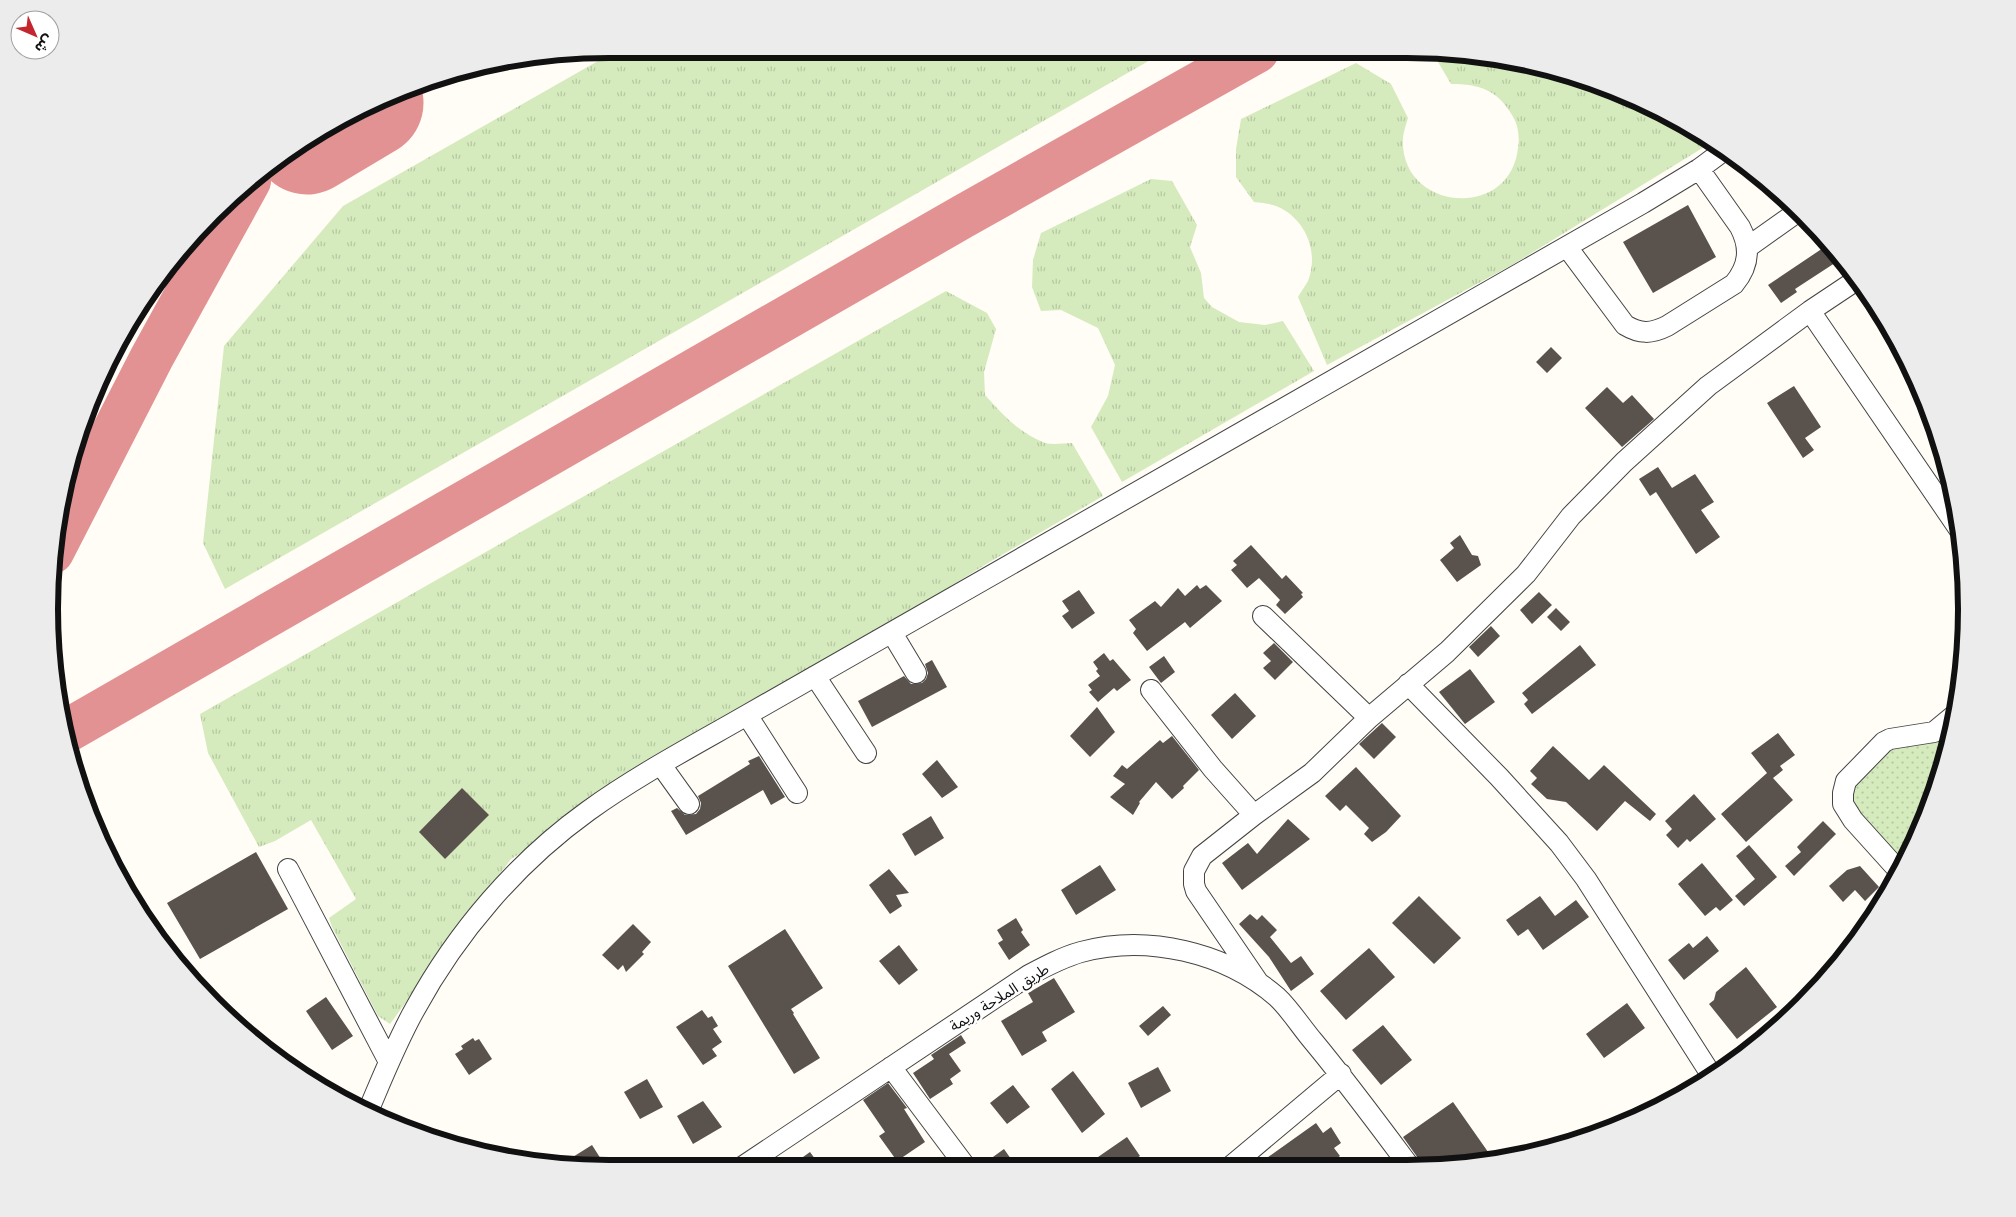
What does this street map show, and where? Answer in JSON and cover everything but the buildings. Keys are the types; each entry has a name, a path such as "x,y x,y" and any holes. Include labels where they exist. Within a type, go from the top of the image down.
{"street":[{"path":"370,1105 415,1010 437,972 462,936 520,869 587,812 623,787 747,715 1567,247 1699,169 1719,154"},
{"path":"1567,247 1617,317 1625,325 1635,331 1646,332 1656,331 1666,326 1734,284 1746,267 1748,247 1746,237 1699,169"},
{"path":"1748,247 1793,215"},
{"path":"1258,982 1196,890 1194,878 1197,863 1202,856 1254,814 1312,773 1370,718 1447,652 1526,574 1571,516 1624,462 1708,386 1810,311 1852,283"},
{"path":"1810,311 1950,515"},
{"path":"1263,616 1370,718"},
{"path":"892,633 916,673"},
{"path":"815,676 866,753"},
{"path":"1408,684 1499,777 1558,843 1586,879 1708,1070"},
{"path":"1150,690 1213,769 1254,814"},
{"path":"747,715 796,793"},
{"path":"1895,866 1853,820 1843,804 1842,793 1846,781 1884,742 1890,739 1934,732 1947,721"},
{"path":"661,765 689,804"},
{"path":"288,869 389,1062"},
{"name":"طريق الملاحة وريمة","path":"752,1160 1029,975 1054,962 1081,952 1108,947 1136,945 1190,952 1215,960 1258,982 1278,999 1341,1074 1405,1160"},
{"path":"891,1067 961,1160"},
{"path":"1238,1160 1341,1074"}],"green space":[{"path":"603,58 1154,58 225,589 203,543 224,346 343,206"},
{"path":"1438,59 1479,62 1550,76 1618,99 1651,114 1707,146 1512,265 1327,365 1298,297 1308,281 1311,270 1312,258 1307,236 1301,226 1284,210 1271,204 1254,202 1236,177 1236,149 1241,119 1356,63 1391,84 1408,118 1403,137 1406,162 1418,180 1435,193 1456,198 1477,197 1496,188 1511,172 1519,144 1517,126 1506,106 1494,94 1471,85 1451,84"},
{"path":"1151,179 1172,181 1197,225 1190,247 1201,273 1204,298 1212,307 1239,322 1265,325 1283,321 1314,371 1122,482 1091,427 1108,396 1115,365 1098,328 1061,310 1041,311 1032,287 1033,260 1041,233"},
{"path":"946,291 987,313 996,329 984,372 985,395 1012,423 1036,439 1048,444 1072,443 1103,496 988,563 511,859 390,1024 378,1016 329,918 356,899 311,820 275,841 259,847 208,753 200,714"},
{"path":"1947,722 1929,786 1917,819 1895,866 1853,820 1846,781 1878,748"}],"taxiway":[{"path":"71,729 962,217 1245,58"},
{"path":"63,530 152,357 238,200"}]}
